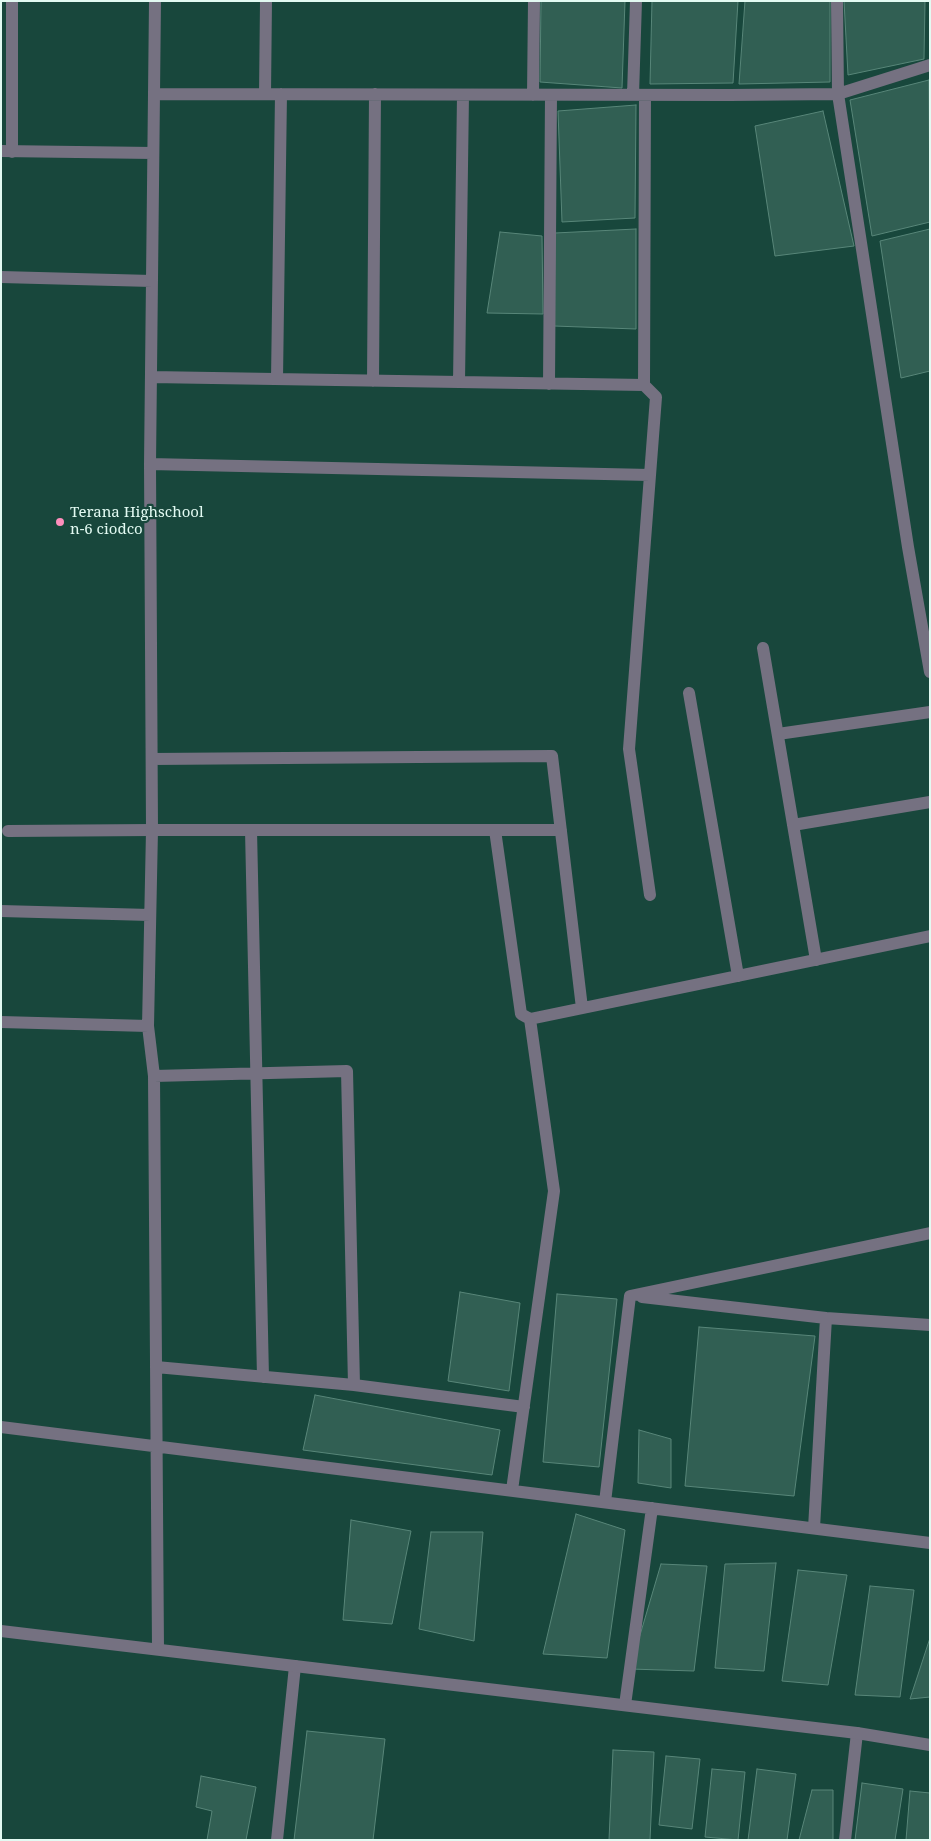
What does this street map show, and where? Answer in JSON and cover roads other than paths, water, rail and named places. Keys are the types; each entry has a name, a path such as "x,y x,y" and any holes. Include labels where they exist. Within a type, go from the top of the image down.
{"street":[{"path":"12,1 7,26 7,151 153,153"},
{"path":"155,1 150,464 152,830 148,1026 154,1076 158,1650"},
{"path":"265,94 266,1"},
{"path":"533,95 534,1"},
{"path":"636,1 644,385 656,397 629,749 650,895"},
{"path":"837,1 838,94 925,620 930,672"},
{"path":"154,94 838,94 930,64"},
{"path":"277,379 281,94"},
{"path":"373,381 375,94"},
{"path":"459,382 463,94"},
{"path":"548,384 551,95"},
{"path":"1,277 152,281"},
{"path":"151,377 644,385"},
{"path":"150,464 650,475"},
{"path":"763,648 816,960"},
{"path":"689,693 738,976"},
{"path":"778,734 930,712"},
{"path":"152,759 552,756 582,1008"},
{"path":"793,825 930,802"},
{"path":"251,830 263,1377"},
{"path":"494,830 520,1014 530,1019 930,936"},
{"path":"8,832 561,830"},
{"path":"1,911 150,915"},
{"path":"512,1490 554,1191 530,1019"},
{"path":"1,1022 148,1026"},
{"path":"154,1076 347,1071 354,1385"},
{"path":"630,1296 930,1233"},
{"path":"630,1296 826,1318 930,1325"},
{"path":"605,1502 630,1296"},
{"path":"814,1528 826,1318"},
{"path":"156,1368 354,1385 524,1407"},
{"path":"1,1427 930,1543"},
{"path":"625,1705 652,1508"},
{"path":"1,1631 857,1733 930,1745"},
{"path":"277,1840 295,1666"},
{"path":"845,1840 857,1733"}],"place":[{"name":"Terana Highschool n-6 ciodco","path":"60,522"}]}
